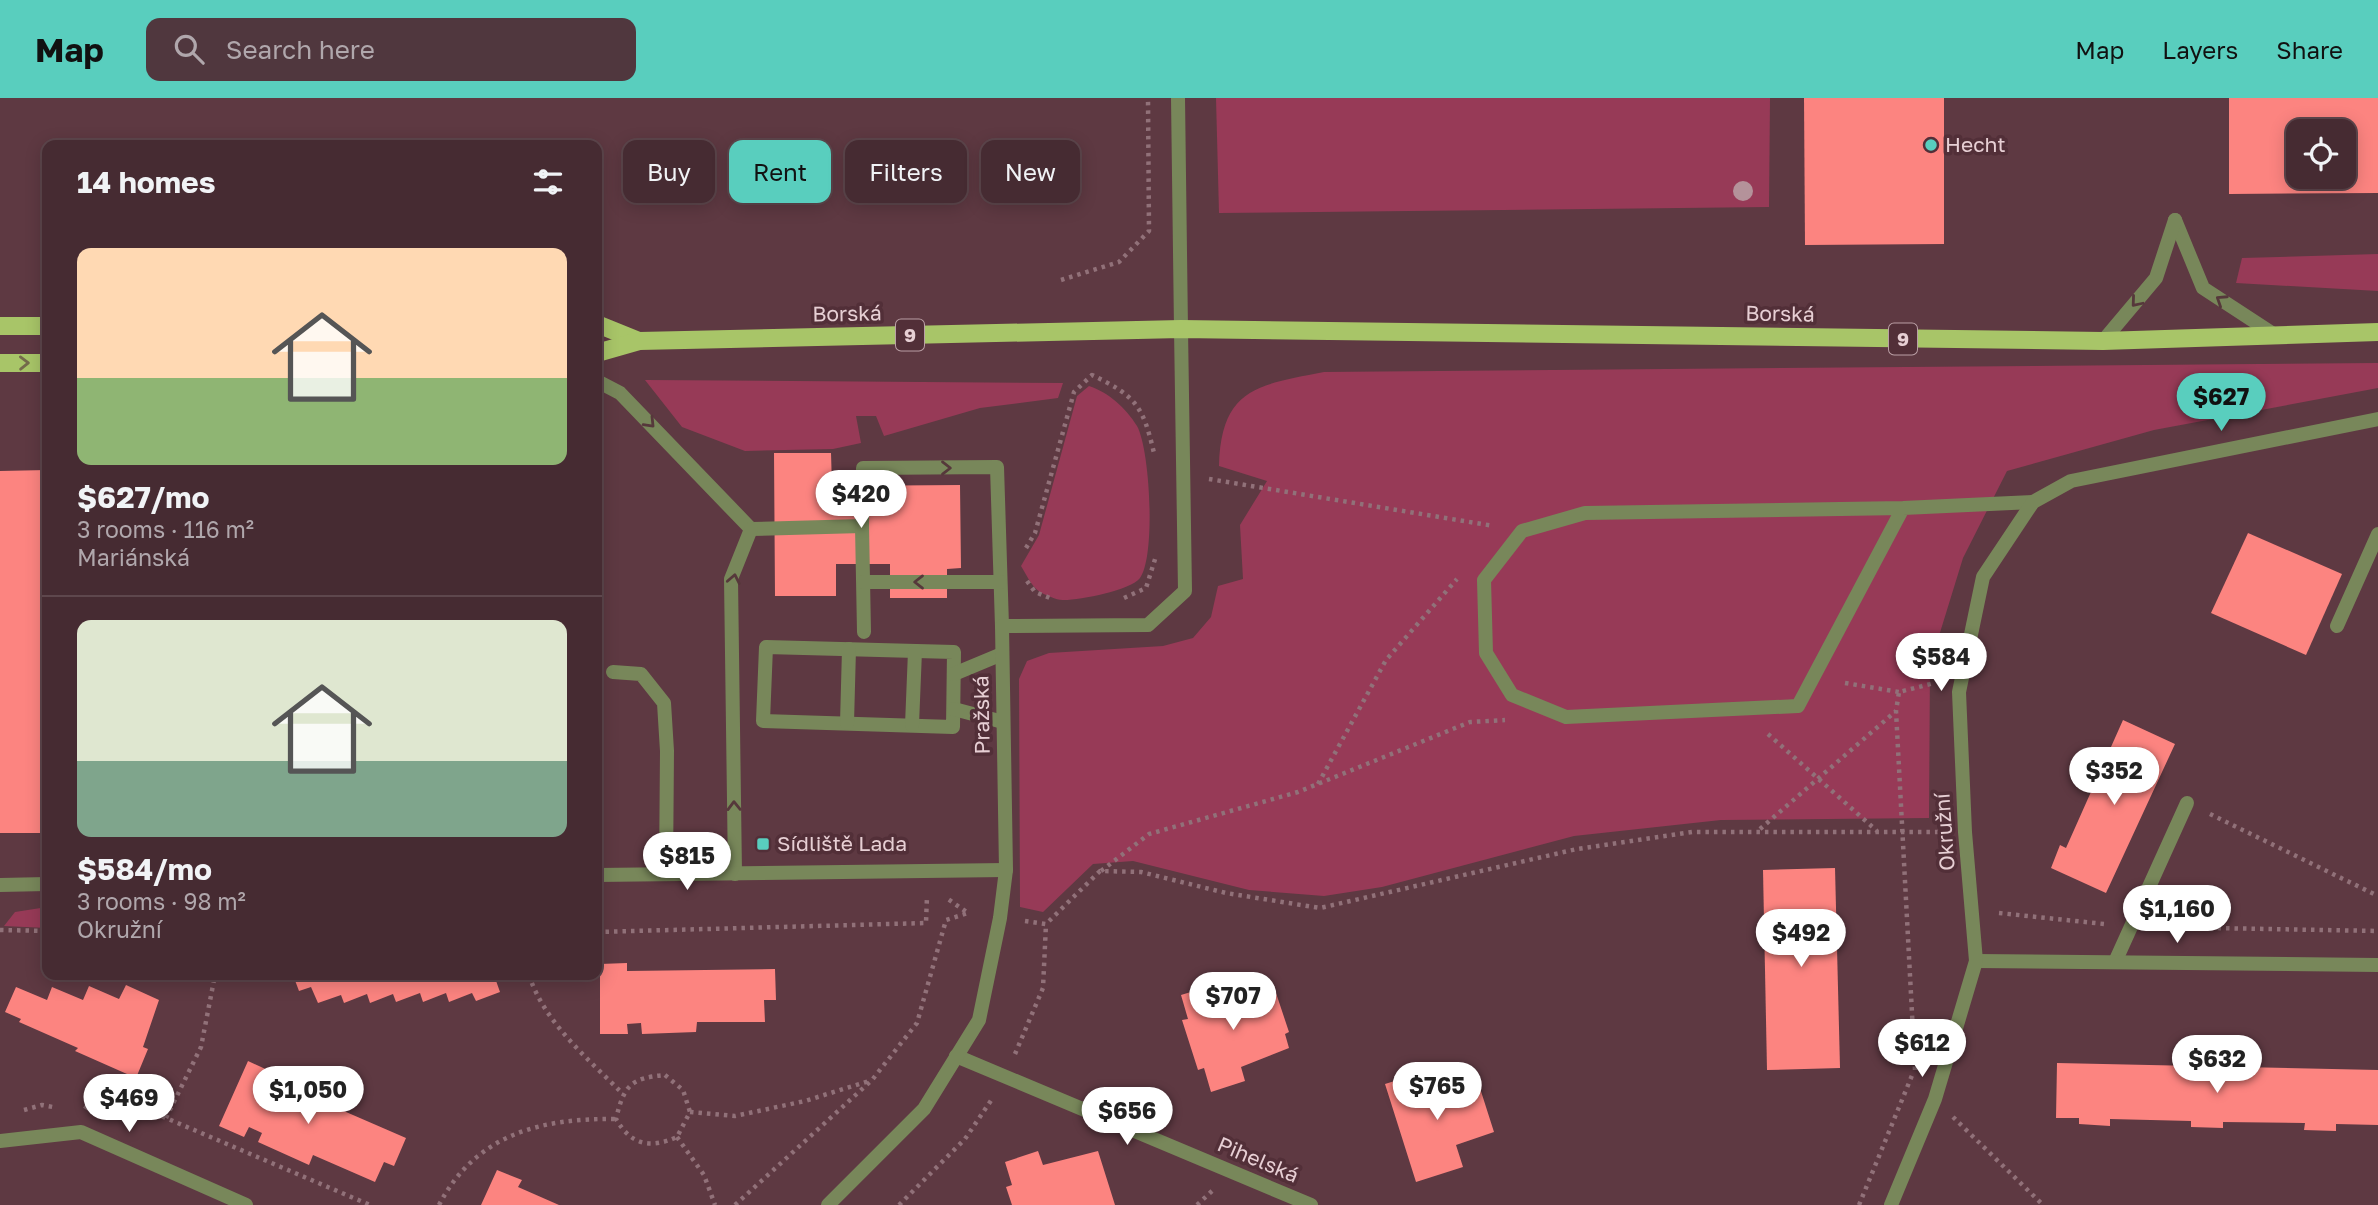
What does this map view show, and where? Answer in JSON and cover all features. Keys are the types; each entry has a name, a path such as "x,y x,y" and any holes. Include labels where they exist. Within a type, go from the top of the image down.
{"main road":[{"path":"0,326 42,326"},
{"name":"Borská","path":"602,326 639,341"},
{"name":"Borská","path":"602,352 639,341 1181,329 2103,341 2378,332"},
{"path":"0,363 42,363"}],"street":[{"path":"1002,626 1148,625 1185,591 1178,98"},
{"path":"2103,341 2156,278 2175,220 2203,288 2278,337"},
{"path":"602,384 620,393 751,529 862,526 864,632"},
{"name":"Okružní","path":"1891,1205 1935,1098 1976,961 1965,832 1959,692 1983,577 2033,502 2071,481 2378,419"},
{"name":"Pražská","path":"828,1205 924,1109 979,1020 1000,918 1006,870 998,467 863,468 862,526"},
{"path":"1903,508 1798,706 1566,717 1512,695 1486,653 1484,580 1522,531 1585,513 1903,508 2033,502"},
{"path":"735,874 731,579 751,529"},
{"path":"2337,626 2378,534"},
{"path":"864,582 999,575"},
{"path":"766,647 849,649 954,652 953,727 763,720 766,647"},
{"path":"847,723 849,649"},
{"path":"912,725 915,651"},
{"path":"954,674 1002,654"},
{"path":"613,672 640,674 664,703 667,751 666,874"},
{"path":"954,709 1003,722"},
{"path":"2115,962 2187,803"},
{"path":"602,875 1006,870"},
{"path":"0,885 42,884"},
{"path":"1976,961 2378,965"},
{"name":"Pihelská","path":"957,1056 1311,1205"},
{"path":"0,1141 80,1132 246,1205"}],"path":[{"path":"1061,280 1119,262 1149,231 1148,98"},
{"path":"999,575 1016,566 1035,533 1074,392 1092,375 1119,388 1146,416 1155,456"},
{"path":"1185,475 1522,531"},
{"path":"1111,599 1122,598 1146,588 1156,559 1156,546"},
{"path":"1016,566 1035,592 1053,599"},
{"path":"1318,785 1386,660 1458,578"},
{"path":"1845,683 1899,692 1937,682"},
{"path":"1859,1205 1914,1069 1905,831 1896,711 1899,692"},
{"path":"1760,829 1896,711"},
{"path":"1000,918 1046,924 1100,872 1149,834 1318,785 1470,722 1511,720"},
{"path":"1768,734 1877,831"},
{"path":"2187,803 2378,896"},
{"path":"1100,872 1141,872 1226,893 1320,908 1577,849 1692,831 1760,829 1965,832"},
{"path":"602,932 926,923 927,894 948,898 968,913 946,920 917,1023 872,1080 735,1205"},
{"path":"1994,902 2000,915 2131,927 2378,931"},
{"path":"0,930 42,931"},
{"path":"166,1118 201,1047 214,980"},
{"path":"531,980 536,996 576,1046 622,1093"},
{"path":"1914,1069 1935,1098 2043,1205"},
{"path":"665,1075 683,1090 690,1112 677,1137 660,1145 639,1144 625,1133 616,1119 622,1093 640,1077 665,1075"},
{"path":"690,1112 735,1116 805,1101 872,1080"},
{"path":"83,1112 98,1089 370,1205"},
{"path":"21,1111 42,1105 56,1107"},
{"path":"439,1205 451,1181 494,1142 550,1121 616,1119"},
{"path":"677,1137 704,1175 715,1205"}],"shaded area":[{"path":"1216,98 1770,98 1769,207 1219,213"},
{"path":"2378,254 2378,291 2236,283 2242,258"},
{"path":"2378,363 2378,388 2154,430 2007,471 1963,558 1930,665 1929,818 1721,820 1574,836 1382,887 1324,896 1249,890 1133,861 1093,864 1043,912 1020,907 1019,679 1027,661 1049,653 1163,646 1193,638 1211,617 1218,586 1243,579 1240,525 1267,481 1219,466 1221,440 1227,420 1236,405 1262,387 1324,372"},
{"path":"645,380 1063,383 1058,398 980,408 884,436 876,416 856,416 861,443 833,449 745,451 682,427"},
{"path":"1089,386 1103,392 1122,407 1137,426 1142,438 1148,478 1148,548 1145,566 1140,578 1135,582 1105,593 1061,600 1037,590 1021,566 1039,535 1077,396"},
{"path":"42,908 42,928 4,926 15,912"}],"building":[{"path":"1804,98 1944,98 1944,244 1805,245"},
{"path":"2229,98 2378,98 2378,193 2229,194"},
{"path":"774,453 831,453 832,486 960,485 961,568 947,569 947,598 890,598 890,564 836,564 836,596 775,596"},
{"path":"42,470 42,833 0,833 0,471"},
{"path":"2248,533 2342,574 2306,655 2211,613"},
{"path":"2123,720 2175,744 2106,893 2051,868 2060,845 2066,848"},
{"path":"1835,868 1840,1068 1767,1070 1763,870"},
{"path":"627,963 627,971 775,969 776,1000 764,1000 765,1022 697,1022 696,1032 642,1034 641,1023 627,1024 628,1034 600,1034 602,964"},
{"path":"295,980 496,980 500,992 476,1001 472,993 449,1002 446,993 423,1002 420,993 396,1002 393,994 370,1003 367,994 344,1003 341,995 318,1003 311,987 299,991"},
{"path":"1273,984 1289,1032 1285,1034 1289,1048 1241,1067 1245,1081 1211,1092 1204,1068 1198,1070 1182,1020 1188,1019 1181,995 1207,987 1210,997 1217,995 1219,999"},
{"path":"126,985 159,1000 143,1047 148,1049 136,1078 75,1051 78,1048 19,1022 21,1019 5,1012 16,987 47,1000 52,987 83,1000 89,986 119,999"},
{"path":"248,1061 272,1072 270,1079 406,1138 394,1166 384,1162 375,1182 313,1155 309,1165 258,1142 262,1133 249,1127 244,1137 219,1126"},
{"path":"2057,1063 2378,1070 2378,1125 2336,1124 2336,1131 2304,1130 2305,1123 2223,1122 2223,1128 2191,1127 2191,1121 2110,1119 2110,1126 2079,1124 2079,1118 2056,1118"},
{"path":"1433,1069 1441,1094 1478,1082 1494,1132 1456,1145 1463,1167 1416,1182 1385,1084"},
{"path":"157,1086 169,1092 162,1109 149,1104"},
{"path":"1038,1151 1043,1165 1098,1151 1115,1205 1012,1205 1006,1187 1012,1185 1005,1162"},
{"path":"497,1170 522,1180 518,1187 559,1205 481,1205"}],"place":[{"name":"Hecht","path":"1931,145"},
{"name":"Sídliště Lada","path":"763,844"}]}
